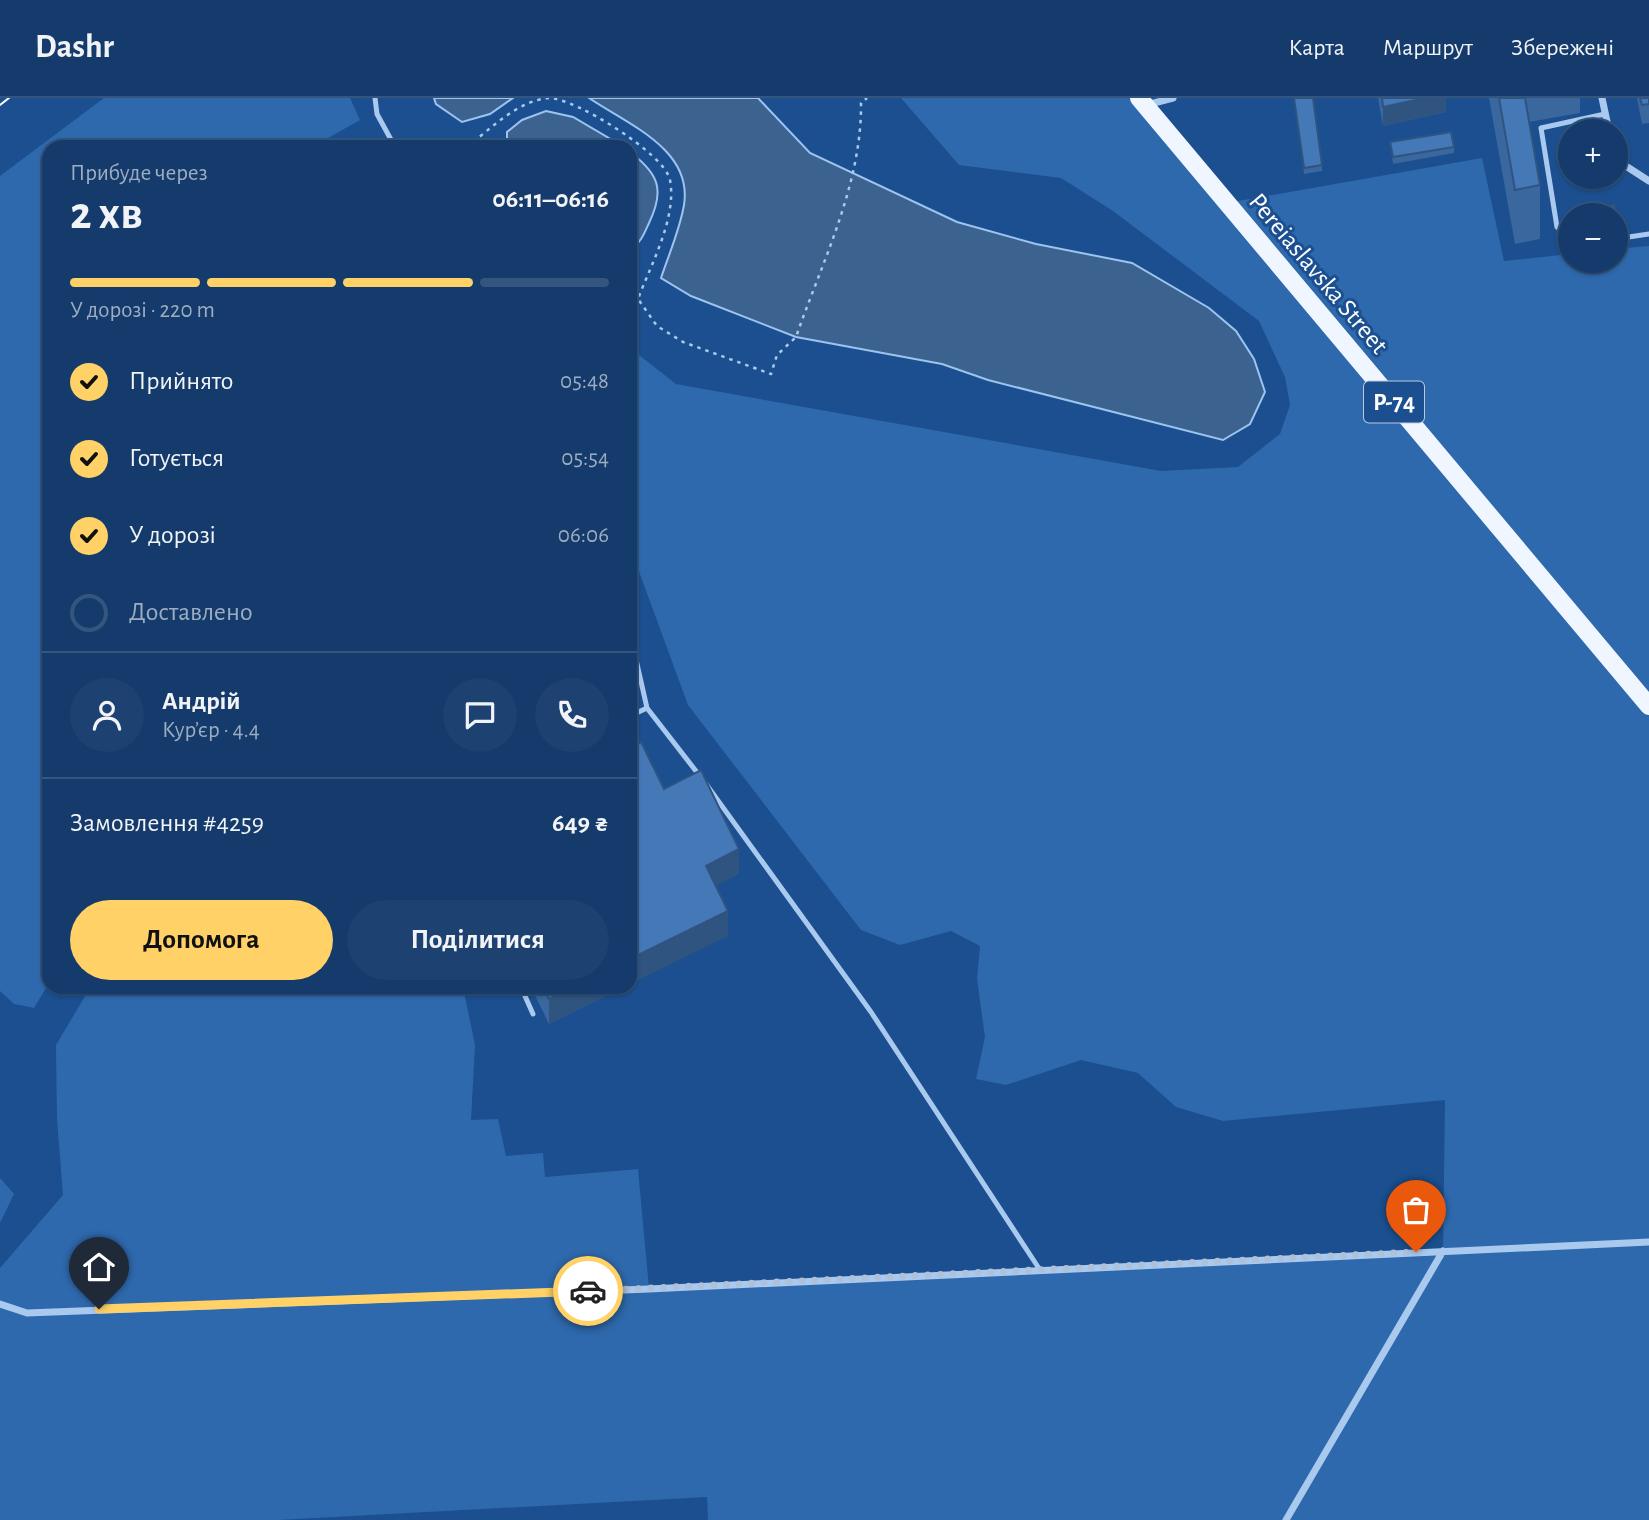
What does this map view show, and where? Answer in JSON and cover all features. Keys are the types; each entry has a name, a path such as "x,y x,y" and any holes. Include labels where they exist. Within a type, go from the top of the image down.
{"main road":[{"name":"Pereiaslavska Street","path":"1142,102 1649,706"}],"street":[{"path":"1142,102 1173,98"},
{"path":"1602,98 1606,119"},
{"path":"1628,167 1649,181"},
{"path":"0,1304 27,1313 1649,1241"},
{"path":"1286,1520 1443,1251"}],"lane":[{"path":"375,98 377,114 391,140"},
{"path":"1558,228 1541,128 1605,114"},
{"path":"1628,237 1649,234"},
{"path":"637,664 647,708 706,784 871,1012 1040,1270"},
{"path":"637,713 647,708"},
{"path":"524,994 533,1014"}],"path":[{"path":"477,140 527,103 551,98 578,105 631,140"},
{"path":"637,144 651,153 670,177 671,201 638,299 657,326 683,342 771,374 777,355 796,337 854,175 861,127 861,103 867,98"}],"shaded area":[{"path":"104,98 350,98 360,120 324,140 48,140"},
{"path":"434,98 513,98 490,114 462,122 436,104"},
{"path":"589,98 758,98 810,153 957,222 1036,244 1132,263 1209,308 1236,331 1254,359 1265,392 1250,424 1223,440 988,380 942,364 796,337 691,296 661,278 684,205 684,185 678,168 668,153 654,140"},
{"path":"901,98 1139,98 1227,203 1482,158 1504,261 1558,255 1558,273 1628,273 1628,248 1649,246 1649,1520 708,1520 707,1497 278,1520 0,1520 0,1268 63,1195 57,1119 56,1045 86,994 464,994 475,1045 471,1120 498,1119 506,1156 543,1153 545,1177 638,1169 649,1288 1443,1251 1445,1100 1223,1121 1176,1107 1138,1073 1081,1060 1006,1085 976,1079 985,1037 977,979 980,946 951,931 900,945 861,930 688,705 637,566 637,353 676,384 1161,471 1238,467 1280,434 1290,405 1285,377 1259,321 1113,211 1061,178 959,165"},
{"path":"546,111 573,117 612,140 507,140 507,132 522,120"},
{"path":"42,144 42,994 34,1008 14,1004 0,991 0,176"},
{"path":"637,158 653,175 658,192 654,211 637,244"},
{"path":"0,1178 14,1194 0,1223"}],"building":[{"path":"1294,98 1313,98 1322,165 1304,168"},
{"path":"1382,98 1425,98 1383,107"},
{"path":"1499,98 1525,98 1540,185 1515,190"},
{"path":"1640,98 1649,98 1649,104 1642,105"},
{"path":"1451,132 1454,147 1393,157 1390,142"},
{"path":"641,742 664,789 701,770 739,849 706,866 728,911 637,956 637,744"},
{"path":"546,994 559,994 549,999"}],"tram line":[{"path":"0,105 9,98"}],"way so far":[{"path":"588,1291 1416,1252"}],"route":[{"path":"99,1309 588,1291"}]}
